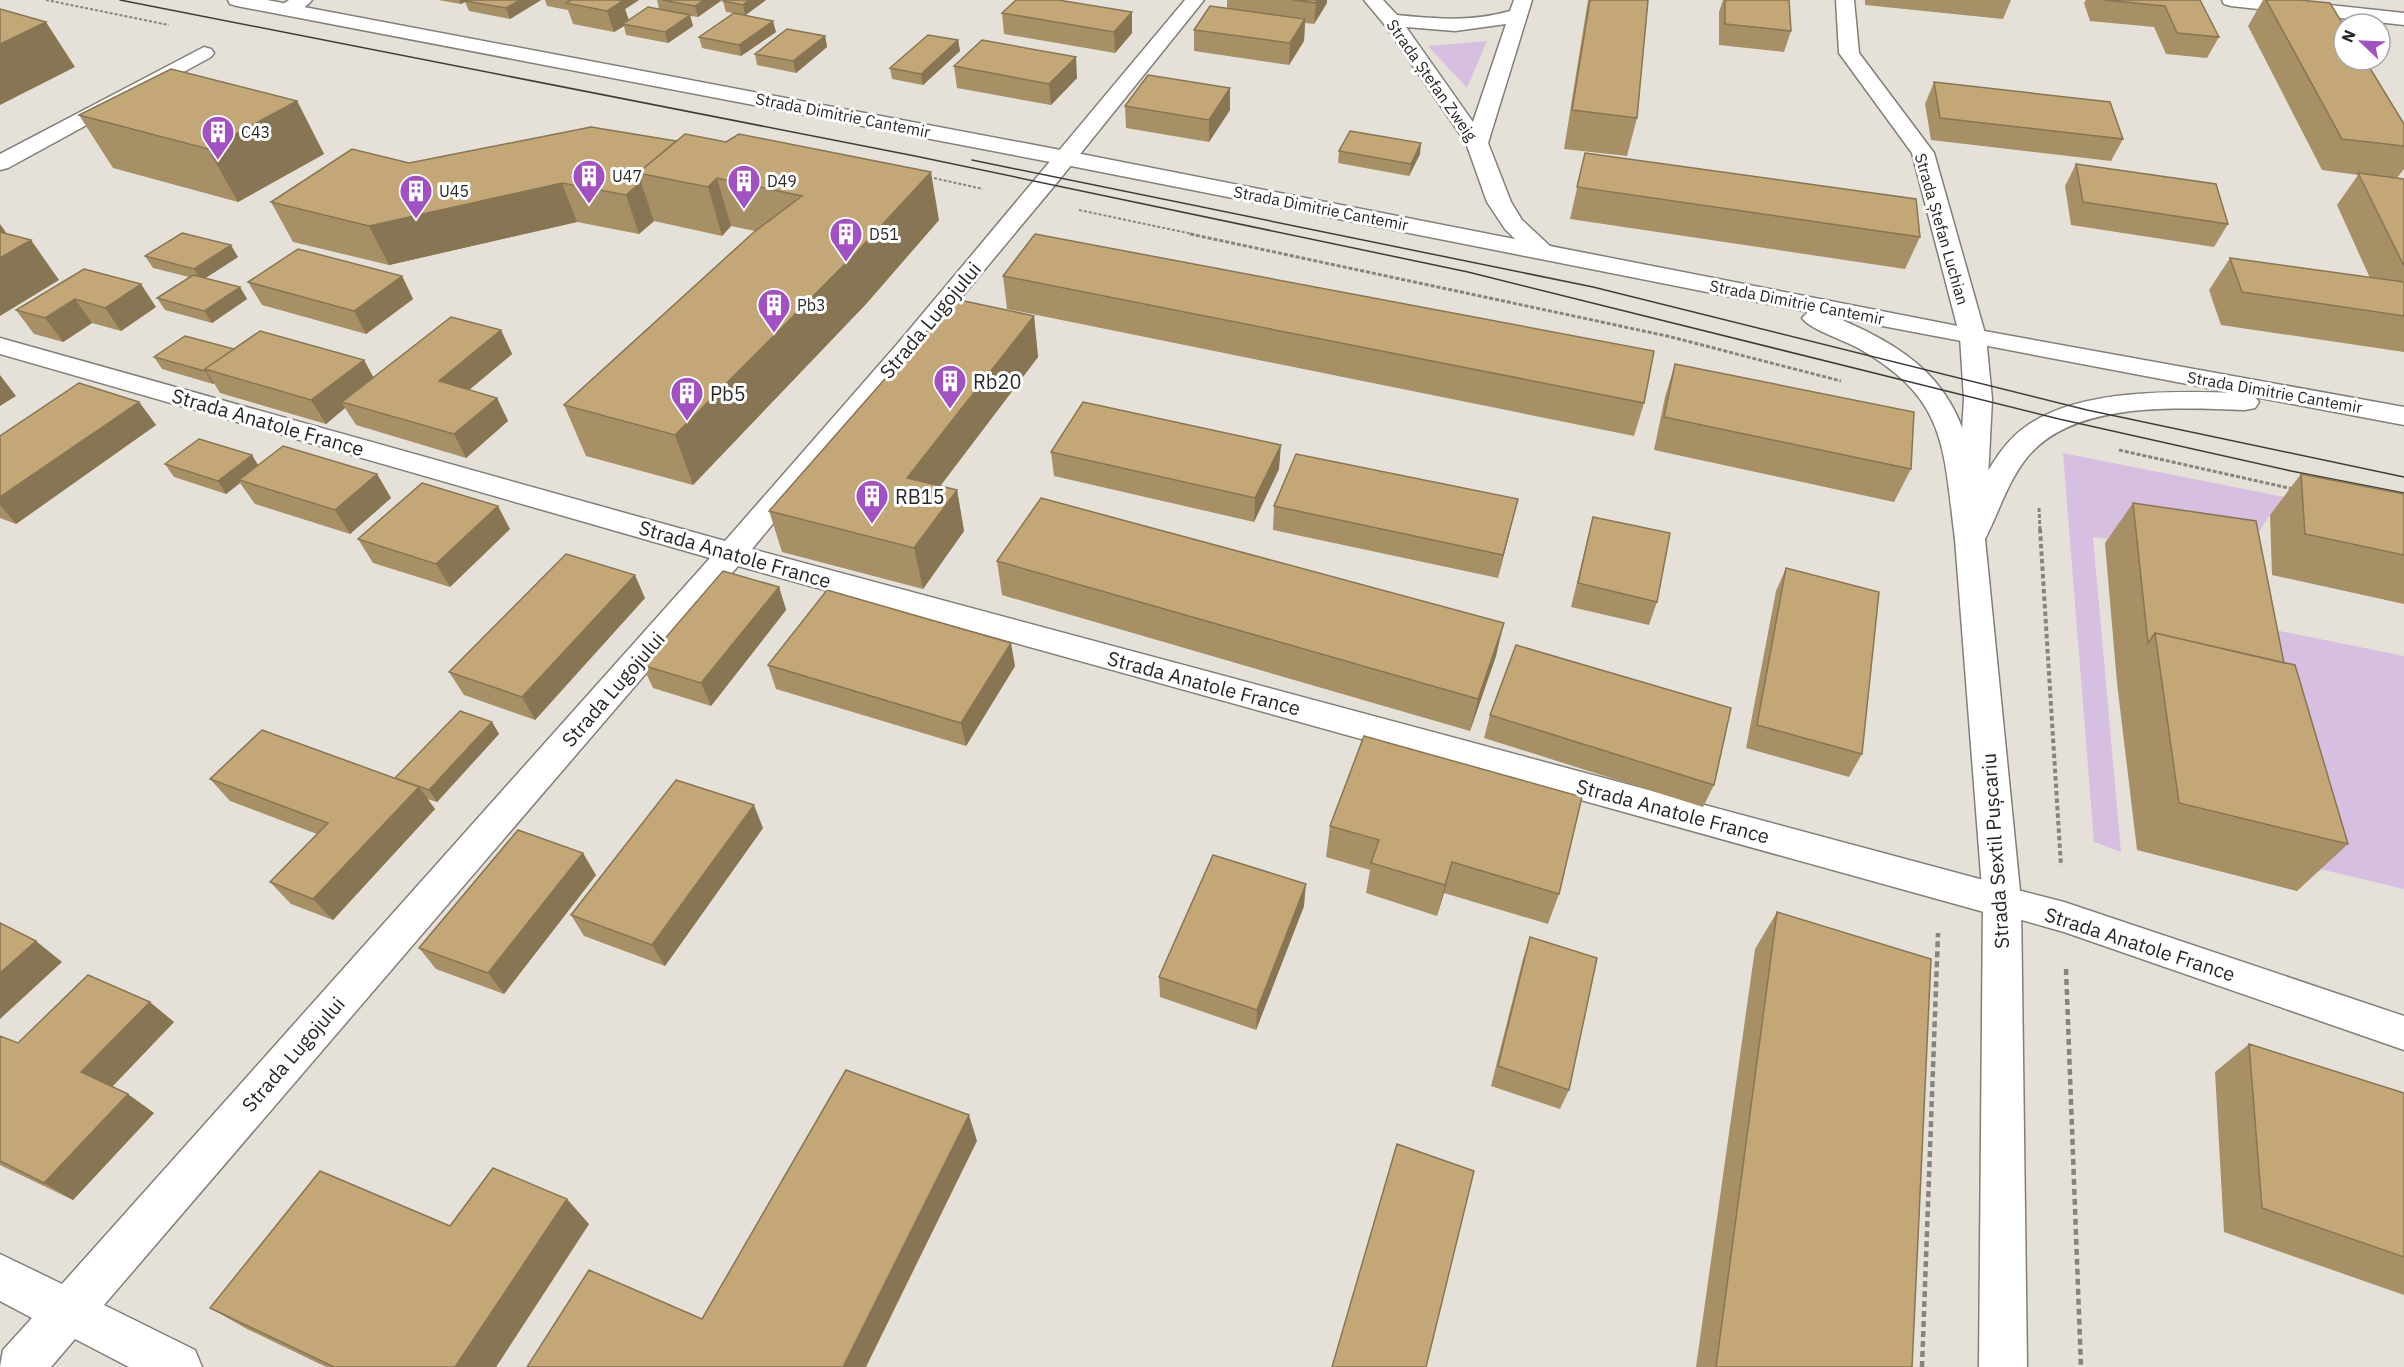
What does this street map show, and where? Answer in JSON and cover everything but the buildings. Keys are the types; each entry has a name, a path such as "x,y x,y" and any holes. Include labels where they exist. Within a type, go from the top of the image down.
{"street":[{"name":"Strada Dimitrie Cantemir","path":"237,0 294,5 1973,337 2404,416"},
{"name":"Strada Lugojului","path":"20,1367 732,554 1066,158 1194,0"},
{"name":"Strada Ștefan Zweig","path":"1373,0 1391,20 1477,143 1499,202 1513,224 1542,252"},
{"name":"Strada Ștefan Luchian","path":"1845,0 1849,53 1923,153 1973,337"},
{"path":"2230,0 2404,19"},
{"path":"1391,20 1473,26 1494,23 1521,7"},
{"path":"1477,143 1521,7"},
{"path":"0,163 204,53"},
{"path":"1758,294 1831,324 1866,342 1925,386 1941,407 1952,435 1970,539"},
{"name":"Strada Sextil Pușcariu","path":"1973,337 1978,399 1970,539 2002,901 2003,1367"},
{"name":"Strada Anatole France","path":"0,346 732,554 2002,901"},
{"path":"1970,539 1994,487 2009,463 2037,432 2059,419 2087,410 2221,401 2359,408"},
{"path":"0,1277 178,1367"}],"lane":[{"name":"Strada Anatole France","path":"2002,901 2064,917 2404,1033"}],"path":[{"path":"2037,432 2297,490"}],"shaded area":[{"path":"1487,41 1467,88 1428,46"},
{"path":"2063,453 2404,521 2270,515 2243,555 2093,537 2121,852 2094,842"},
{"path":"2235,622 2404,656 2404,889 2273,858"}],"tram line":[{"path":"120,0 915,156 1468,272 2059,419 2291,471 2404,493"},
{"path":"972,160 1593,287 2087,410 2404,477"}],"place":[{"name":"C43","path":"218,161"},
{"name":"U47","path":"589,205"},
{"name":"D49","path":"744,210"},
{"name":"U45","path":"416,220"},
{"name":"D51","path":"846,263"},
{"name":"Pb3","path":"774,334"},
{"name":"Rb20","path":"950,410"},
{"name":"Pb5","path":"687,422"},
{"name":"RB15","path":"872,525"}]}
